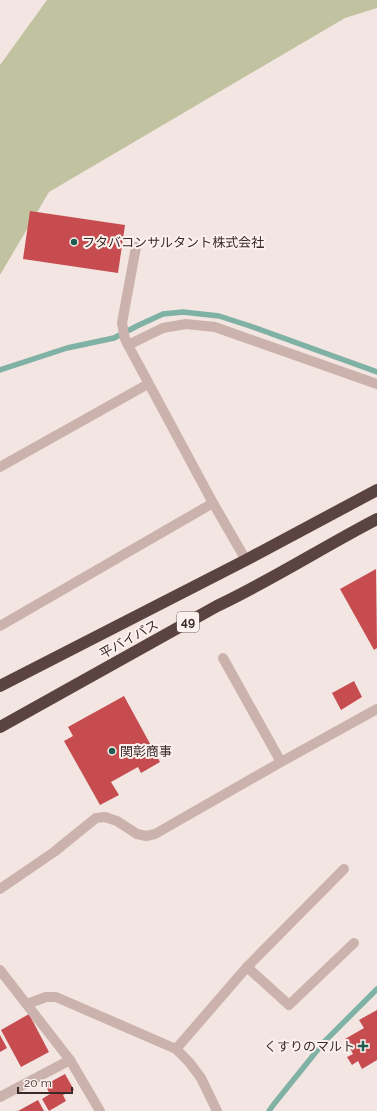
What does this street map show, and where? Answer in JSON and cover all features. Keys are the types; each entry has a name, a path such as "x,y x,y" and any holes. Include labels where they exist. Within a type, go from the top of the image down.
{"highway":[{"name":"平バイパス","path":"0,686 246,560 377,490"},
{"name":"平バイパス","path":"0,727 217,606 246,593 377,519"}],"street":[{"path":"136,247 122,323 126,342 213,503 246,560"},
{"path":"126,342 163,328 186,324 215,327 377,384"},
{"path":"0,467 148,384"},
{"path":"0,626 213,503"},
{"path":"223,658 280,762"},
{"path":"0,889 54,852 96,818 105,817 117,821 137,834 146,836 156,834 280,762 377,709"},
{"path":"176,1049 247,967 344,869"},
{"path":"247,967 289,1005 354,943"},
{"path":"0,970 70,1060 100,1111"},
{"path":"27,1004 46,997 56,997 176,1049 189,1062 201,1078 218,1111"},
{"path":"0,1097 70,1060"}],"green space":[{"path":"47,0 377,0 377,8 345,18 49,192 0,275 0,65"}],"building":[{"name":"フタバコンサルタント株式会社","path":"30,211 125,225 118,273 23,259"},
{"path":"376,569 377,648 374,650 340,589"},
{"path":"354,681 362,697 341,710 332,693"},
{"name":"関彰商事","path":"124,696 160,762 141,773 138,767 111,782 119,795 100,805 64,741 73,736 68,727"},
{"name":"くすりのマルト","path":"377,1010 377,1060 362,1069 358,1061 352,1065 347,1057 353,1054 345,1039 364,1028 359,1020"},
{"path":"29,1014 49,1052 21,1067 1,1030"},
{"path":"0,1035 7,1048 0,1052"},
{"path":"65,1074 74,1090 63,1095 66,1101 49,1111 42,1099 50,1094 45,1085"},
{"path":"38,1100 44,1111 18,1111"}],"waterway":[{"path":"0,370 67,348 114,338 163,314 183,312 219,316 377,372"},
{"path":"269,1111 324,1042 377,989"}],"place":[{"name":"フタバコンサルタント株式会社","path":"74,242"},
{"name":"関彰商事","path":"112,751"},
{"name":"くすりのマルト","path":"363,1046"}]}
